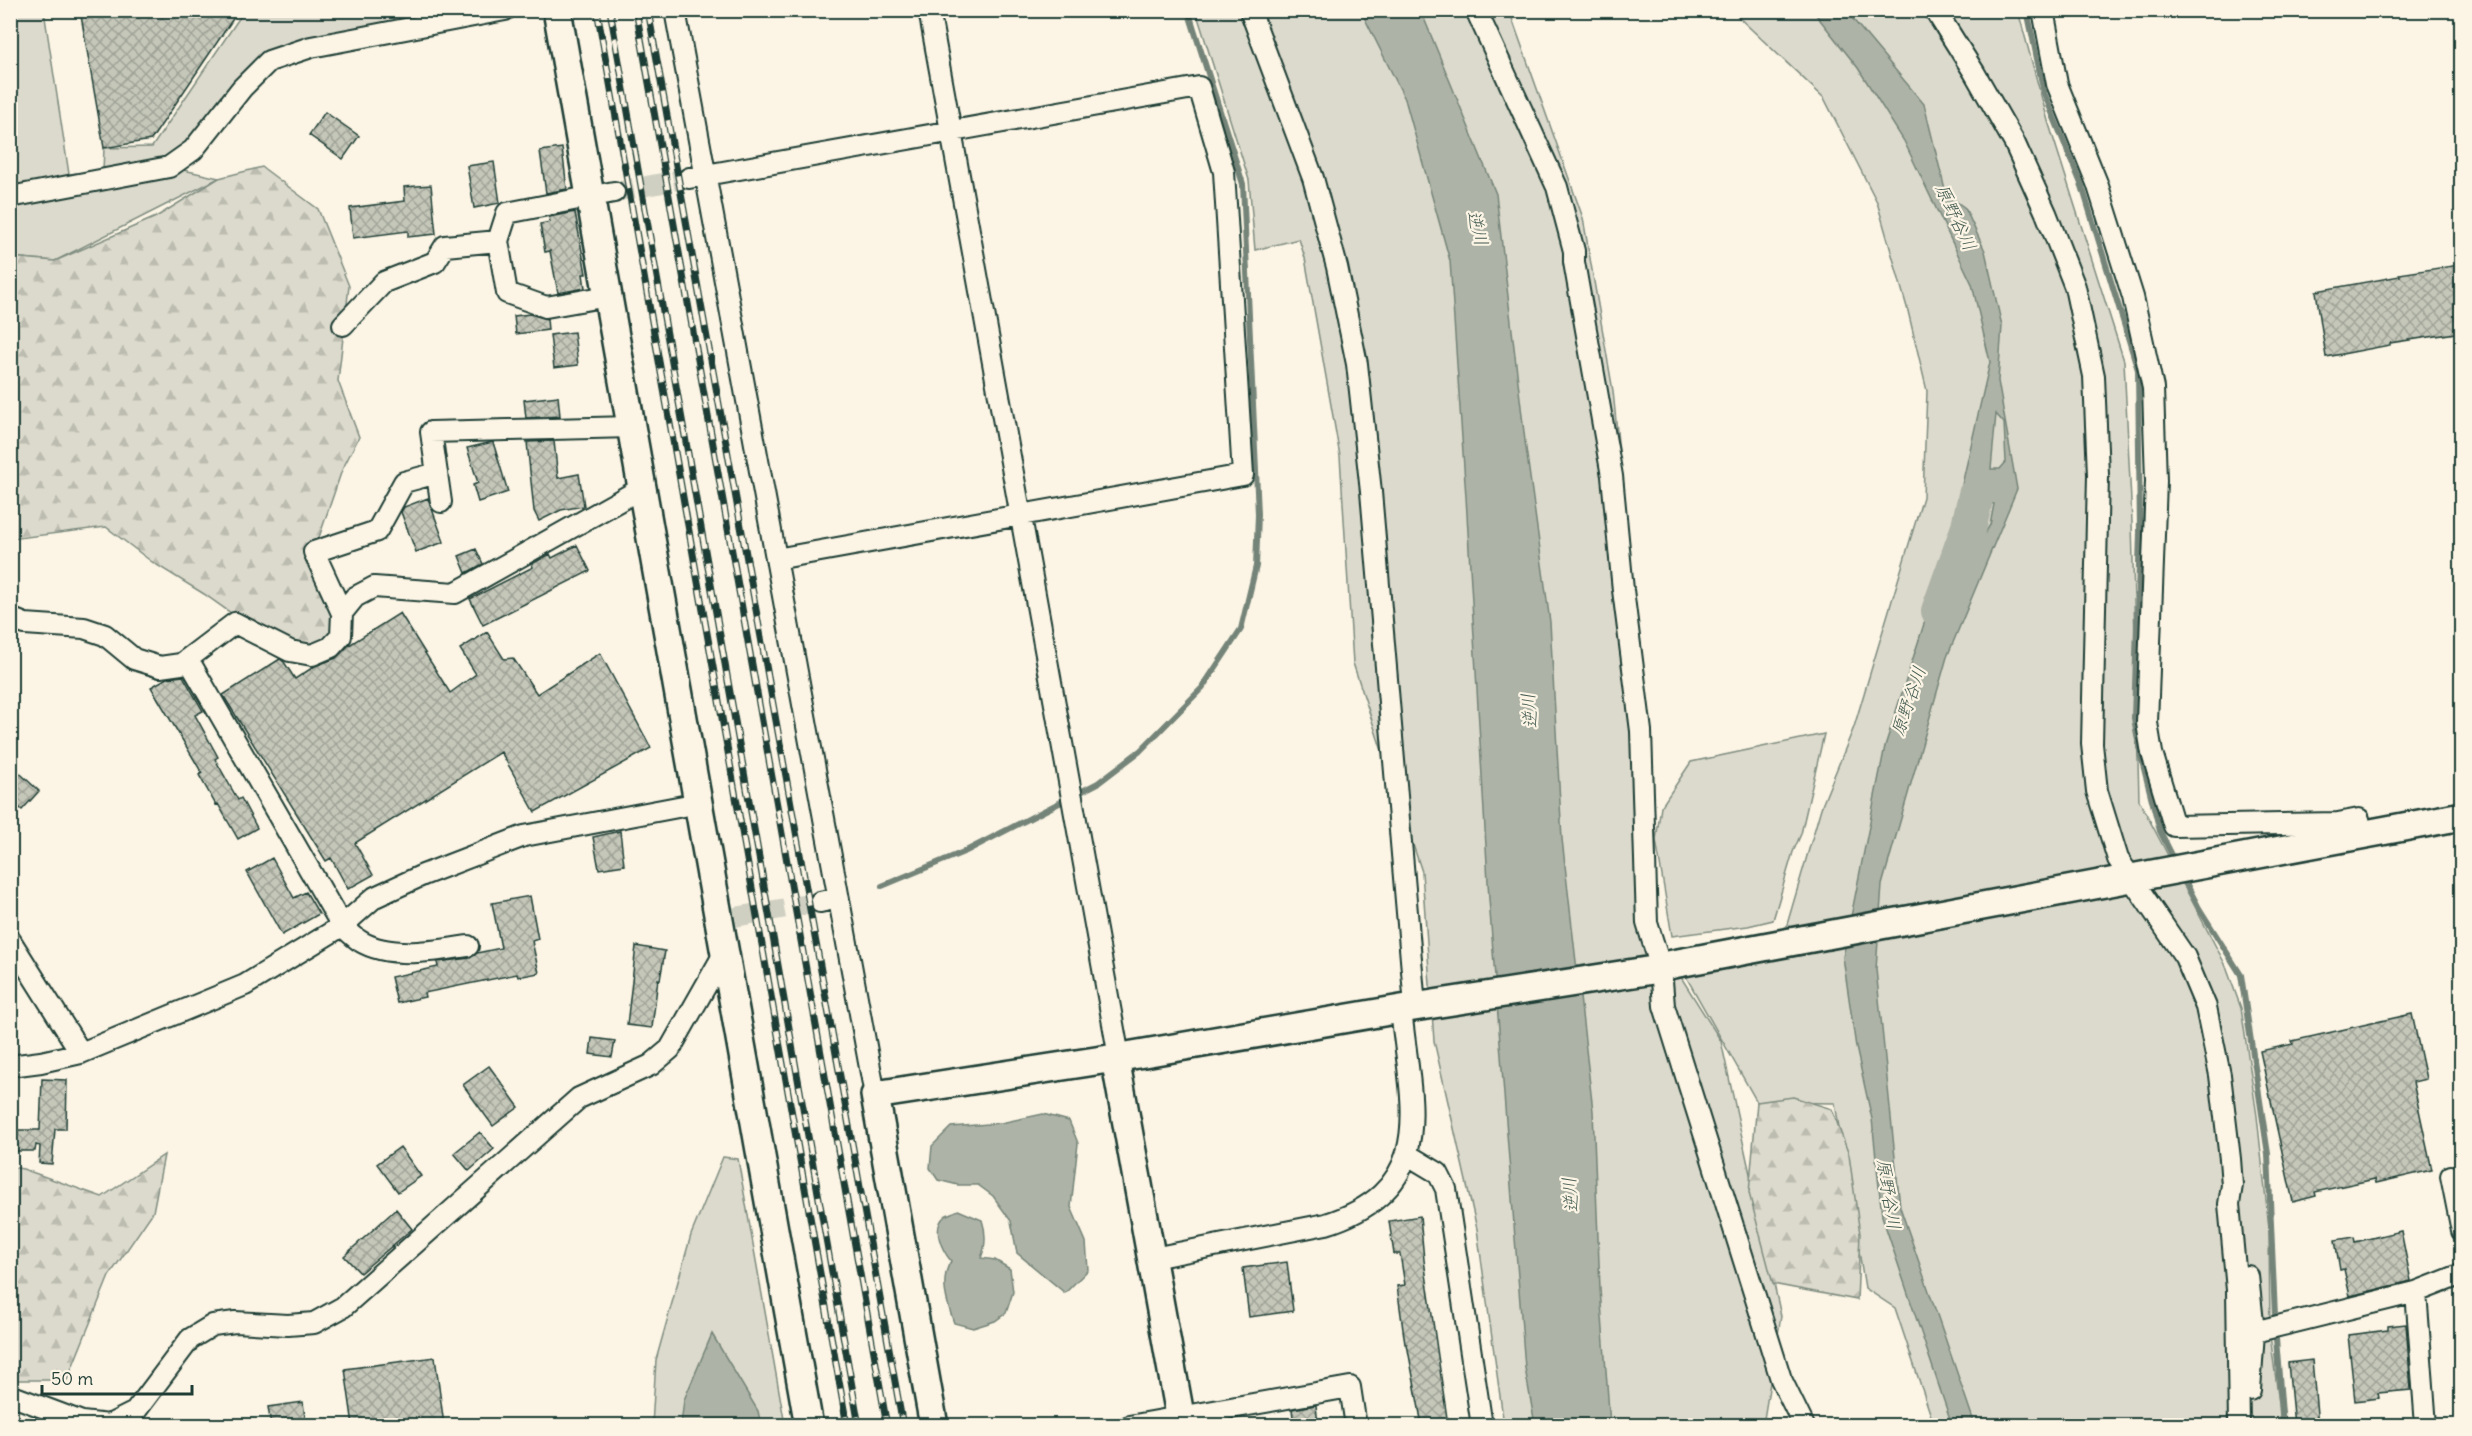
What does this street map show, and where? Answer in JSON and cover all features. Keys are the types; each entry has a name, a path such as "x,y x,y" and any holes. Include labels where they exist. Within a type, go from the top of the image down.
{"street":[{"path":"10,197 169,167 193,150 242,88 269,61 311,46 505,10"},
{"path":"557,10 602,195 608,296 699,803 727,918 725,952 809,1425"},
{"path":"675,10 697,176 776,559 829,900 875,1095 934,1425"},
{"path":"929,10 1181,1421"},
{"path":"1153,1258 1326,1224 1350,1217 1375,1202 1395,1181 1408,1155 1413,1125 1413,1007 1371,492 1356,364 1337,267 1313,178 1250,10"},
{"path":"1476,10 1557,187 1574,251 1574,262 1612,476 1623,590 1641,731 1647,923 1662,967 1664,1006 1781,1379 1804,1425"},
{"path":"1935,10 2014,142 2046,213 2075,287 2094,376 2098,475 2092,744 2097,791 2109,838 2118,860 2185,957 2206,1007 2220,1075 2230,1160 2232,1185 2229,1204 2237,1290 2241,1425"},
{"path":"2043,10 2057,84 2097,183 2133,297 2153,388 2156,481 2147,723 2152,753 2174,826 2338,823 2360,819 2362,834"},
{"path":"697,176 951,133 1198,87 1224,172 1243,475 1021,517 776,559"},
{"path":"602,195 507,213 498,241 507,293 546,307 608,296"},
{"path":"343,325 384,282 435,262 445,246 498,241"},
{"path":"441,502 431,432 632,427"},
{"path":"10,618 25,624 84,628 105,635 134,659 160,667 182,664 235,623 290,651 312,655 331,647 341,636 342,613 314,552 376,531 404,482 437,473"},
{"path":"342,613 355,597 374,587 455,593 642,488"},
{"path":"188,659 342,926 362,942 386,949 417,953 468,946"},
{"path":"10,1066 81,1053 245,985 342,926 375,897 423,875 524,836 699,803"},
{"path":"875,1095 1117,1058 1662,967 2462,816"},
{"path":"10,940 81,1053"},
{"path":"10,1395 82,1422 109,1425 135,1412 190,1339 213,1325 235,1322 288,1325 314,1323 343,1307 579,1098 651,1065 670,1049 725,952"},
{"path":"1408,1155 1438,1173 1446,1189 1482,1425"},
{"path":"2451,1176 2462,1231"},
{"path":"2229,1204 2245,1250 2254,1332 2249,1410 2241,1425"},
{"path":"2254,1332 2416,1292 2462,1274"},
{"path":"2416,1292 2426,1425"},
{"path":"1129,1425 1181,1421 1350,1387 1356,1425"}],"green space":[{"path":"1509,10 1583,218 1613,391 1638,645 1647,923 1721,1041 1781,1316 1763,1425 1504,1425 1477,1229 1434,1041 1422,872 1353,663 1340,456 1305,258 1299,239 1255,250 1249,180 1196,11"},
{"path":"10,11 44,11 69,174 103,171 104,148 152,147 244,11 505,11 262,68 170,167 219,178 55,261 11,257"},
{"path":"1732,11 2018,11 2048,121 2124,361 2132,522 2139,800 2225,964 2241,1008 2257,1116 2269,1228 2270,1335 2282,1425 1934,1425 1895,1308 1865,1288 1835,1103 1757,1102 1684,973 1786,928 1821,808 1854,727 1923,497 1927,391 1908,311 1877,202 1824,98"},
{"path":"262,167 318,209 349,286 338,381 359,437 342,470 314,552 342,621 320,651 276,645 204,594 152,562 106,527 11,539 10,257 55,261 156,217 219,178"},
{"path":"1824,734 1801,834 1793,852 1773,920 1748,926 1672,936 1656,840 1661,807 1691,762"},
{"path":"1793,1097 1832,1109 1849,1155 1860,1234 1857,1300 1773,1284 1749,1193 1757,1102"},
{"path":"164,1155 153,1212 109,1276 67,1380 11,1380 11,1167 23,1169 102,1197"},
{"path":"723,1157 738,1159 785,1425 652,1426 656,1360 691,1235"}],"water":[{"name":"逆川","path":"1361,11 1421,11 1496,194 1525,441 1550,622 1562,839 1593,1111 1600,1289 1610,1425 1535,1425 1525,1368 1489,899 1450,261 1405,99"},
{"path":"1813,11 1846,11 1924,104 1946,194 1965,208 1985,251 2002,326 1998,381 2017,489 1947,657 1882,885 1876,969 1900,1207 1975,1425 1952,1425 1882,1216 1872,1119 1856,1047 1843,957 1885,746 1946,555 1990,362 1972,284 1904,141 1858,68","holes":["1996,414 2004,423 2006,462 2000,469 1991,469","1987,503 1994,504 1990,525 1966,565 1951,565 1983,506"]},
{"path":"1043,1114 1069,1121 1078,1143 1071,1207 1086,1242 1088,1270 1065,1293 1017,1253 1011,1221 993,1196 978,1185 958,1185 938,1180 930,1168 932,1146 951,1127 1001,1123"},
{"path":"958,1210 982,1220 985,1239 981,1258 995,1260 1010,1269 1013,1292 1006,1313 995,1321 973,1328 954,1323 945,1292 945,1276 951,1261 941,1245 938,1233 945,1216"},
{"path":"712,1334 758,1411 761,1425 681,1425 684,1400"}],"building":[{"path":"80,10 239,10 151,140 104,148"},
{"path":"325,112 359,136 343,159 309,135"},
{"path":"562,148 567,189 546,193 540,151"},
{"path":"494,162 500,203 474,208 467,166"},
{"path":"431,185 436,234 408,237 408,231 353,238 350,208 405,201 404,187"},
{"path":"575,212 586,274 583,274 585,288 558,293 550,251 545,252 540,224 550,222 549,217"},
{"path":"2459,265 2462,280 2462,332 2390,343 2390,345 2326,357 2316,291 2400,276 2399,274"},
{"path":"530,314 547,319 548,330 516,334 514,316"},
{"path":"574,332 578,365 554,368 550,335"},
{"path":"558,396 560,416 526,418 524,400"},
{"path":"554,441 558,478 579,474 584,506 561,510 539,521 534,511 527,442"},
{"path":"493,442 508,492 478,502 473,485 478,483 467,448"},
{"path":"428,498 444,542 416,552 401,512 404,507"},
{"path":"577,545 590,571 483,625 470,599 533,567 532,564 550,554 552,558"},
{"path":"476,549 483,564 466,573 459,556"},
{"path":"400,613 450,693 476,674 460,649 487,632 504,659 513,658 537,694 600,653 651,748 535,812 501,752 355,843 373,875 348,889 331,858 326,861 223,695 280,659 295,679 315,666 336,658 349,645"},
{"path":"183,676 203,711 195,715 218,757 215,759 238,800 241,798 257,828 238,839 218,804 216,805 199,775 202,773 151,687 167,678"},
{"path":"10,764 39,791 22,810 10,799"},
{"path":"620,831 624,865 599,869 593,837"},
{"path":"272,858 294,898 306,892 319,914 282,935 247,872"},
{"path":"530,896 538,939 532,941 539,973 518,977 517,974 424,993 425,997 397,1003 391,977 438,967 437,962 470,958 477,953 501,948 492,903"},
{"path":"636,946 665,951 660,980 658,979 652,1028 627,1025"},
{"path":"2412,1014 2426,1079 2413,1082 2432,1170 2376,1183 2375,1179 2315,1192 2316,1196 2293,1202 2260,1051 2293,1044 2292,1041"},
{"path":"592,1038 615,1041 612,1057 590,1054"},
{"path":"489,1066 519,1107 493,1126 463,1085"},
{"path":"42,1079 67,1080 66,1129 55,1129 52,1164 39,1163 40,1146 36,1145 35,1151 10,1151 10,1130 40,1130"},
{"path":"480,1132 494,1149 469,1171 454,1153"},
{"path":"400,1147 421,1176 398,1192 377,1164"},
{"path":"396,1209 412,1229 360,1273 344,1256"},
{"path":"1420,1216 1424,1260 1448,1425 1422,1425 1407,1344 1405,1344 1397,1286 1405,1285 1400,1254 1394,1254 1389,1221"},
{"path":"2401,1231 2411,1281 2350,1296 2344,1269 2340,1270 2335,1240 2354,1237 2355,1242"},
{"path":"1287,1262 1293,1311 1249,1317 1243,1268"},
{"path":"2406,1324 2411,1390 2378,1393 2379,1398 2355,1401 2348,1335 2388,1330 2388,1326"},
{"path":"435,1357 444,1425 353,1425 345,1369"},
{"path":"2312,1360 2318,1425 2294,1425 2288,1363"},
{"path":"303,1402 306,1425 271,1425 268,1407"},
{"path":"1316,1405 1318,1425 1294,1425 1292,1409"}],"waterway":[{"path":"882,886 966,851 1098,783 1140,751 1202,688 1241,629 1256,566 1258,514 1243,184 1188,10"},
{"path":"2027,10 2044,93 2082,186 2138,370 2140,532 2134,718 2141,757 2160,831 2176,863"},
{"name":"原野谷川","path":"1939,611 1968,530 1976,495"},
{"path":"2182,875 2199,908 2241,975 2268,1154 2276,1339 2283,1426"}],"tunnel":[{"path":"614,192 689,178"},
{"path":"735,917 820,902"}],"railway":[{"path":"597,10 847,1426"},
{"path":"610,10 859,1426"},
{"path":"636,10 887,1426"},
{"path":"648,10 903,1426"}]}
